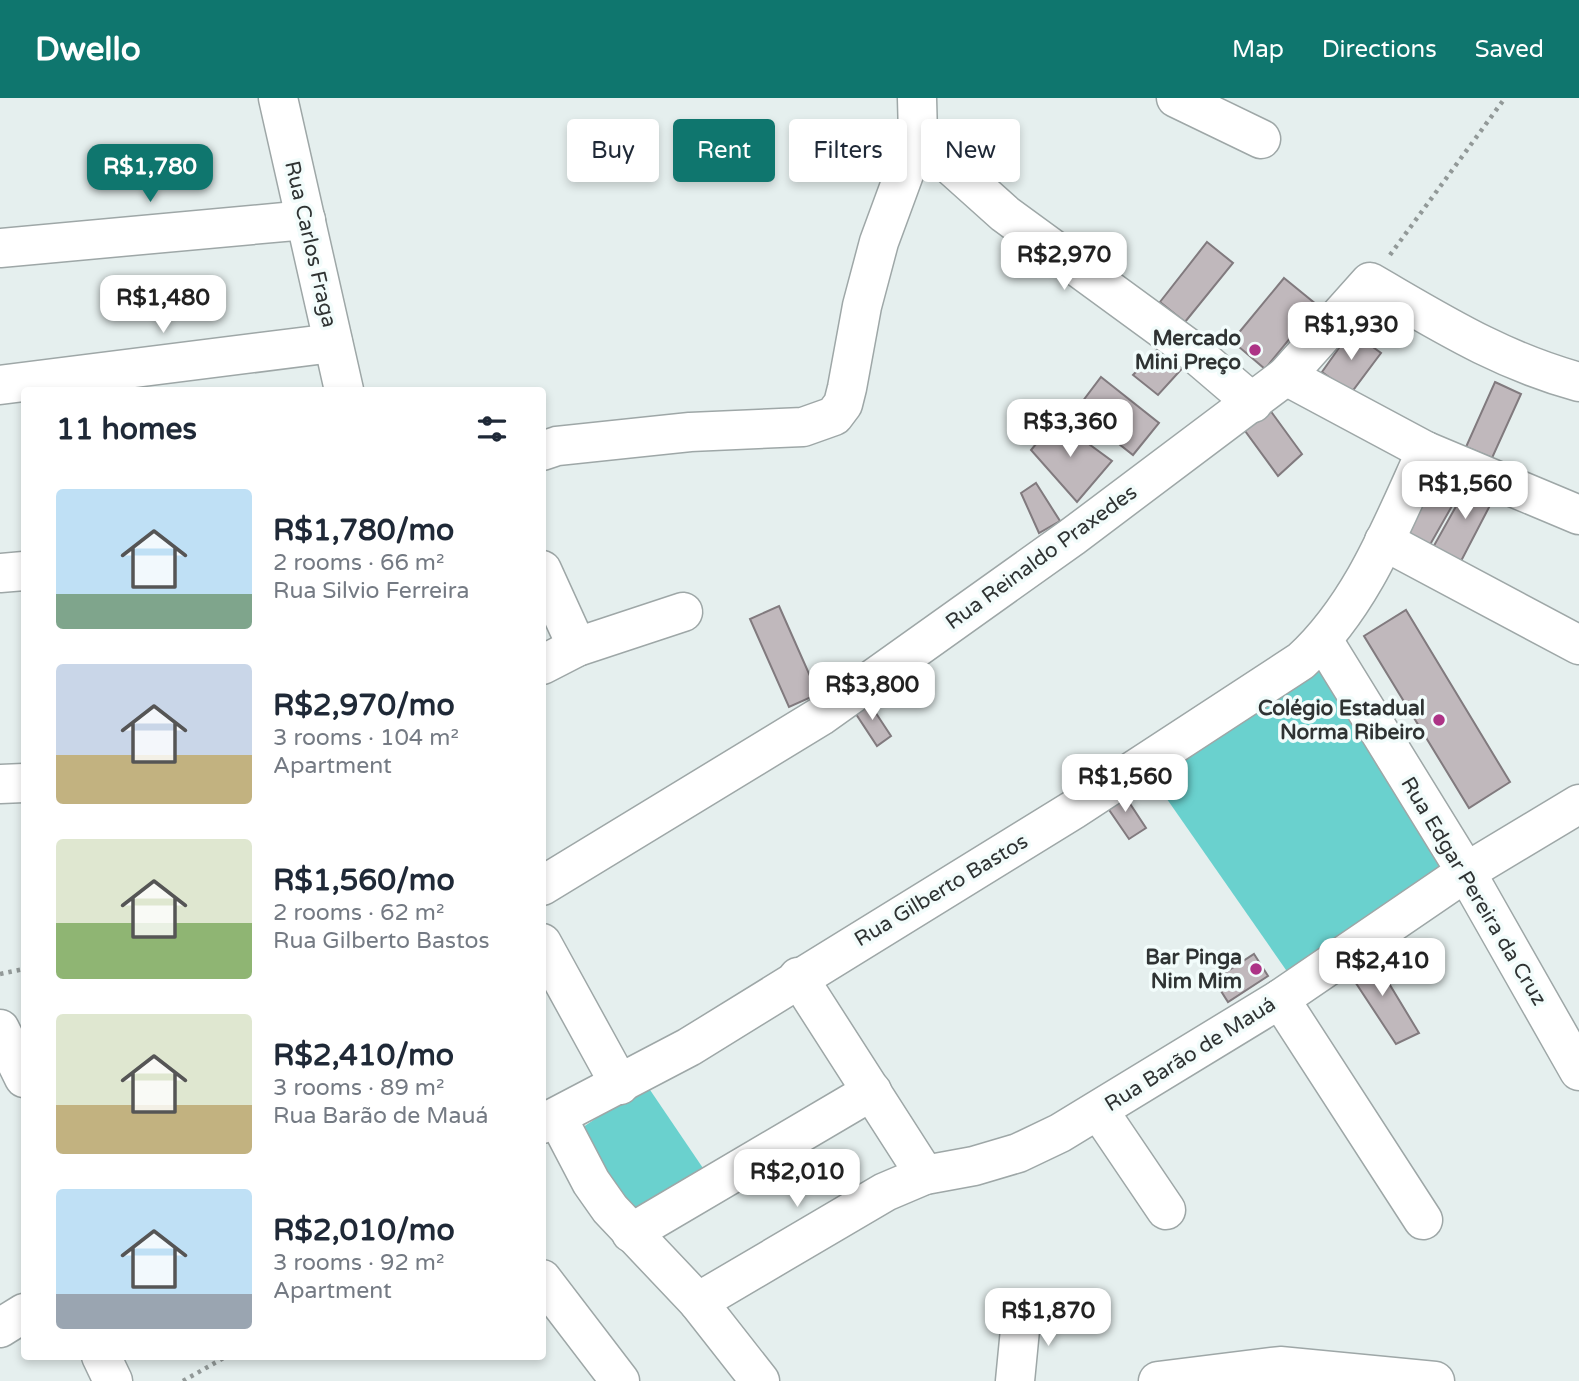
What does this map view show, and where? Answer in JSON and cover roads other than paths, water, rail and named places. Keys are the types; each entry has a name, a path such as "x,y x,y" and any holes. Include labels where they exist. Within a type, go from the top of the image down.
{"street":[{"name":"Rua Carlos Fraga","path":"278,98 343,387"},
{"path":"546,450 557,446 690,432 803,427 834,416 843,404 862,306 878,242 918,136 917,98"},
{"path":"1175,98 1261,139"},
{"path":"918,136 1005,214 1191,350 1253,403"},
{"path":"0,248 306,220"},
{"name":"Rua Reinaldo Praxedes","path":"546,884 821,716 1253,403 1286,376 1370,282 1478,345 1525,366 1579,382"},
{"path":"0,385 333,343"},
{"path":"1286,376 1426,451 1579,515"},
{"name":"Rua Gilberto Bastos","path":"550,1121 689,1046 1073,810 1263,688 1323,640 1348,609 1384,541 1426,451"},
{"path":"1384,541 1579,645"},
{"path":"0,573 21,571"},
{"path":"546,579 577,647"},
{"path":"546,662 577,647 684,612"},
{"name":"Rua Edgar Pereira da Cruz","path":"1323,640 1466,872 1579,1070"},
{"path":"0,784 21,783"},
{"name":"Rua Barão de Mauá","path":"698,1302 885,1192 925,1175 974,1166 1018,1153 1099,1111 1280,999 1466,872 1579,804"},
{"path":"546,950 620,1085"},
{"path":"798,977 925,1175"},
{"path":"1280,999 1423,1220"},
{"path":"0,1029 21,1072"},
{"path":"631,1233 872,1091"},
{"path":"1099,1111 1166,1210"},
{"path":"550,1121 591,1182 631,1233 698,1302 760,1381"},
{"path":"546,1284 620,1381"},
{"path":"1014,1381 1022,1309"},
{"path":"0,1328 21,1315"},
{"path":"103,1360 113,1381"},
{"path":"1158,1381 1280,1366 1436,1381"}],"place":[{"name":"Mercado Mini Preço","path":"1255,350"},
{"name":"Colégio Estadual Norma Ribeiro","path":"1439,720"},
{"name":"Bar Pinga Nim Mim","path":"1256,969"}]}
